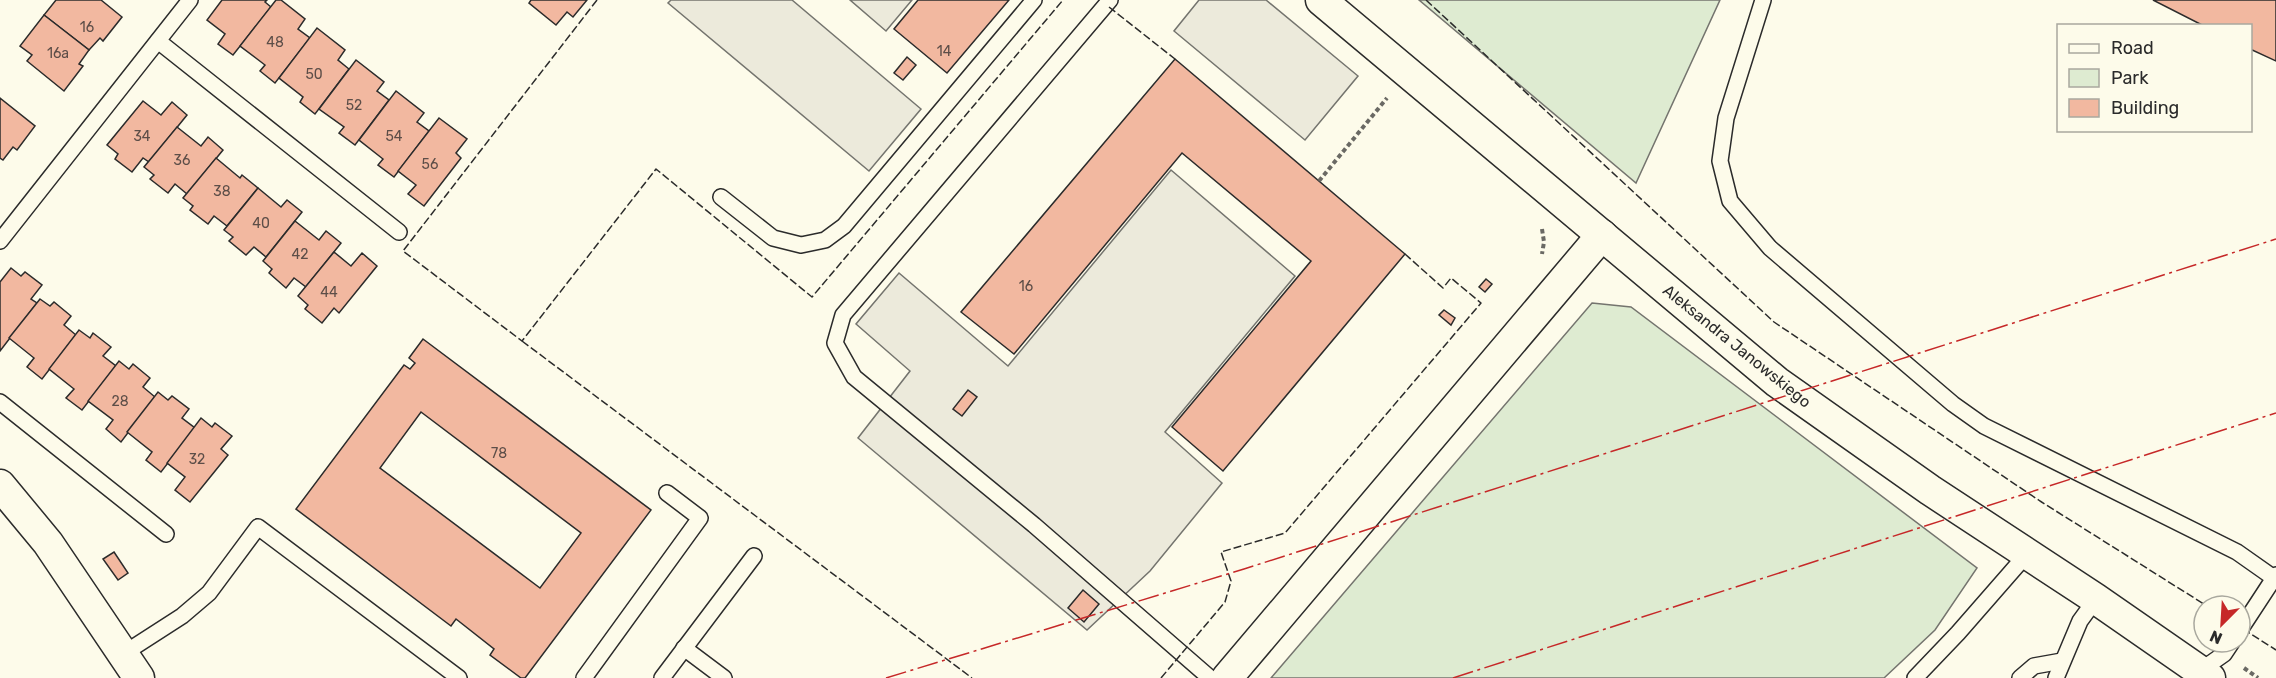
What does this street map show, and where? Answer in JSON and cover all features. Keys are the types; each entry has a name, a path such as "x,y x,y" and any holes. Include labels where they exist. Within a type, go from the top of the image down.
{"street":[{"name":"Aleksandra Janowskiego","path":"1321,0 1777,382 1930,490 2096,599 2199,676"},
{"path":"1227,678 1602,235"},
{"path":"0,485 48,543 139,678"}],"lane":[{"path":"0,241 190,0"},
{"path":"721,197 773,238 801,245 825,240 843,226 1034,0"},
{"path":"1110,0 843,315 835,343 854,377 1034,525 1210,678"},
{"path":"1763,0 1726,118 1720,161 1730,201 1770,248 1953,404 1984,426 2237,552 2275,577 2252,612"},
{"path":"158,41 399,232"},
{"path":"0,402 166,534"},
{"path":"584,678 700,518 667,493"},
{"path":"123,654 182,616 209,593 258,527 459,678"},
{"path":"1915,678 2027,554"},
{"path":"662,678 754,556"},
{"path":"2056,678 2080,621 2096,599"},
{"path":"684,648 724,678"},
{"path":"2199,676 2224,654"},
{"path":"2020,678 2034,666 2062,661"}],"path":[{"path":"1319,181 1388,97"}],"green space":[{"path":"1419,0 1720,0 1636,183"},
{"path":"1592,303 1631,307 1977,568 1935,630 1884,678 1271,678"}],"shaded area":[{"path":"671,0 792,0 921,109 869,171 668,3"},
{"path":"850,0 912,0 886,31"},
{"path":"1199,0 1266,0 1358,76 1305,140 1174,31"},
{"path":"1171,170 1295,276 1165,432 1222,483 1150,571 1087,630 858,438 910,371 856,324 899,273 1008,366"}],"building":[{"path":"56,0 101,0 122,17 103,41 100,38 89,50 44,15"},
{"path":"222,0 267,0 265,2 271,7 233,55 218,44 225,34 207,20"},
{"path":"276,0 281,0 305,19 298,29 310,38 275,83 260,71 265,65 240,46"},
{"path":"531,0 587,0 573,17 567,12 556,25 529,3"},
{"path":"918,0 1009,0 947,73 894,29"},
{"path":"2153,0 2276,0 2276,61 2252,50 2252,24 2200,24"},
{"path":"44,15 89,50 79,64 83,66 64,91 27,61 32,55 20,46"},
{"path":"317,28 345,50 338,60 349,69 315,114 300,102 303,97 279,78"},
{"path":"907,57 916,65 903,80 894,73"},
{"path":"1175,59 1405,254 1223,471 1172,427 1311,261 1182,153 1014,354 961,312"},
{"path":"356,60 384,82 377,91 389,100 355,145 339,133 344,127 319,109"},
{"path":"396,91 424,113 417,122 429,131 394,177 378,165 383,159 359,140"},
{"path":"0,98 35,126 17,150 13,147 3,160 0,158"},
{"path":"143,101 161,115 172,102 187,115 149,162 143,158 132,172 115,159 118,154 107,145"},
{"path":"439,118 467,139 456,153 461,158 424,206 408,194 416,185 398,171"},
{"path":"177,127 201,146 208,137 223,150 187,194 175,184 168,193 150,179 154,175 144,167"},
{"path":"216,158 240,178 242,175 258,188 227,226 214,216 208,224 190,210 193,206 183,198"},
{"path":"258,188 281,207 287,200 302,212 266,257 254,247 246,255 229,241 233,237 224,230"},
{"path":"295,221 319,240 326,231 341,243 306,287 294,278 286,288 269,273 272,269 263,261"},
{"path":"334,252 351,266 362,253 377,266 339,313 334,308 322,323 305,309 308,305 298,296"},
{"path":"11,268 21,276 25,272 42,285 31,299 37,303 0,351 0,282"},
{"path":"1486,279 1492,284 1485,292 1479,287"},
{"path":"40,299 50,306 54,302 71,316 64,325 76,335 42,379 27,367 34,358 9,338"},
{"path":"1444,310 1455,318 1451,325 1439,315"},
{"path":"79,330 90,338 93,333 111,347 103,356 116,366 82,410 66,398 74,389 49,369"},
{"path":"423,339 651,510 525,678 521,678 490,655 494,649 456,619 451,626 296,509 404,365 410,369 415,363 409,358","holes":["421,412 581,533 540,588 380,468"]},
{"path":"119,361 129,369 133,364 150,378 143,387 155,397 121,442 106,429 113,420 88,401"},
{"path":"968,390 977,397 962,416 953,409"},
{"path":"158,392 168,400 172,396 189,409 182,418 195,428 161,472 146,460 152,452 127,432"},
{"path":"201,418 212,427 215,423 232,436 221,449 228,455 190,502 175,490 185,477 167,463"},
{"path":"114,552 128,573 118,580 103,559"},
{"path":"1083,590 1099,604 1084,622 1068,608"}],"fence":[{"path":"597,0 403,251 522,341 656,169 812,297 1063,0"},
{"path":"1426,0 1774,322 2040,501 2192,597"},
{"path":"1109,7 1175,59"},
{"path":"1161,678 1225,602 1231,581 1221,552 1285,533 1481,303 1451,278 1443,288 1405,254"},
{"path":"522,341 972,678"},
{"path":"2252,635 2276,650"}],"power":[{"path":"886,678 1244,569 2276,239"},
{"path":"1453,678 2276,413"}]}
